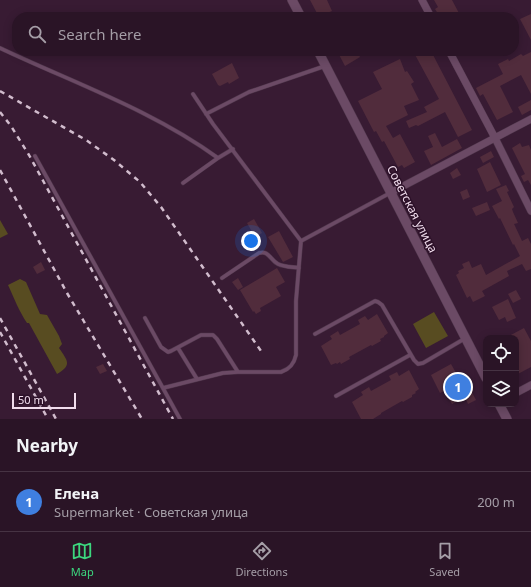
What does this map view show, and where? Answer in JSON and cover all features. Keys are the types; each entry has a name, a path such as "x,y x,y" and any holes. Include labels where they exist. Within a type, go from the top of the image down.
{"street":[{"path":"292,0 298,12"},
{"path":"422,0 428,12"},
{"name":"Советская улица","path":"321,56 483,372"},
{"path":"452,56 495,138 531,211"},
{"path":"390,193 531,119"},
{"path":"519,391 531,385"},
{"path":"500,407 506,419"}],"lane":[{"path":"0,48 12,53"},
{"path":"18,56 133,108 175,130 218,158"},
{"path":"206,114 249,92 326,66"},
{"path":"162,388 223,374 238,372 281,372 287,370 295,362 296,355 296,301 301,241 206,114 193,94"},
{"path":"183,183 233,149"},
{"path":"35,156 180,419"},
{"path":"301,241 390,193"},
{"path":"222,278 263,252 279,264 298,268"},
{"path":"315,334 372,302 378,302 382,304 410,355 416,362 421,364 466,338"},
{"path":"145,318 164,350 168,352 201,335 213,335 238,372"},
{"path":"178,348 197,379"},
{"path":"336,396 410,355"}],"shaded area":[{"path":"0,220 8,234 0,238"},
{"path":"20,279 26,282 40,314 47,315 59,336 62,344 59,348 66,359 67,365 57,374 29,323 27,323 22,314 8,285"},
{"path":"434,312 448,336 426,348 413,324"}],"building":[{"path":"310,0 327,0 332,11 316,12"},
{"path":"434,0 452,0 458,12 437,12 435,9 438,7"},
{"path":"531,14 531,40 520,19"},
{"path":"531,52 531,94 521,75 500,86 513,112 497,120 483,94 480,96 476,88 503,74 498,64 508,59 509,61 521,54 523,56"},
{"path":"340,56 360,57 345,66"},
{"path":"416,56 434,56 472,130 458,137 445,112 418,126 416,125 409,128 406,121 427,112 424,107 439,99"},
{"path":"400,59 405,72 407,71 414,82 411,84 419,100 404,106 408,115 386,126 393,138 400,134 415,162 404,168 402,165 398,167 384,141 382,142 376,131 374,132 358,101 382,89 373,72"},
{"path":"232,63 239,78 229,84 228,82 220,86 218,85 212,74"},
{"path":"531,100 531,110 522,115 518,107"},
{"path":"435,133 442,147 457,139 462,148 431,165 424,151 433,147 428,136"},
{"path":"520,143 522,147 529,145 531,150 531,185 528,180 524,182 521,176 525,174 512,148"},
{"path":"491,151 494,157 483,163 480,157"},
{"path":"490,162 501,185 487,192 477,169"},
{"path":"457,168 461,175 453,179 450,173"},
{"path":"506,185 509,191 507,192 514,207 512,209 518,223 514,224 522,241 528,238 531,244 531,269 526,271 522,264 507,271 509,276 482,291 485,296 473,302 470,296 467,298 456,275 459,273 458,271 464,268 462,264 469,261 472,268 481,264 486,275 520,256 492,206 502,201 496,189"},
{"path":"467,189 470,197 463,200 460,192"},
{"path":"487,202 490,210 476,216 472,208"},
{"path":"254,219 262,233 255,237 247,223"},
{"path":"279,231 293,257 283,262 268,237"},
{"path":"41,262 45,270 37,274 33,267"},
{"path":"277,268 285,282 276,287 281,296 260,308 261,311 256,314 254,311 253,312 240,290"},
{"path":"238,278 243,287 238,290 232,282"},
{"path":"516,290 521,299 513,303 508,294"},
{"path":"508,299 516,318 507,322 505,317 499,320 492,307"},
{"path":"377,314 388,333 380,339 381,341 349,357 350,359 341,364 340,362 331,365 321,346 332,339 330,336 338,331 340,335 360,324 358,320 365,316 368,320"},
{"path":"524,328 531,341 531,367 519,373 519,335 511,335"},
{"path":"103,364 107,371 100,374 96,367"},
{"path":"451,364 460,380 464,377 476,400 468,404 465,397 452,404 444,391 440,393 431,375"},
{"path":"409,370 419,389 415,392 416,393 412,395 412,397 403,402 402,401 373,419 361,419 352,402 363,395 361,392 369,387 371,391 391,380 389,376 397,372 399,376"}],"railway":[{"path":"0,91 86,140 114,160 140,182 161,207 261,351"},
{"path":"0,112 11,126 29,155 173,419"},
{"path":"0,170 67,293 142,419"},
{"path":"0,318 56,419"},
{"path":"0,332 48,419"}],"place":[{"name":"Елена","path":"458,387"}]}
